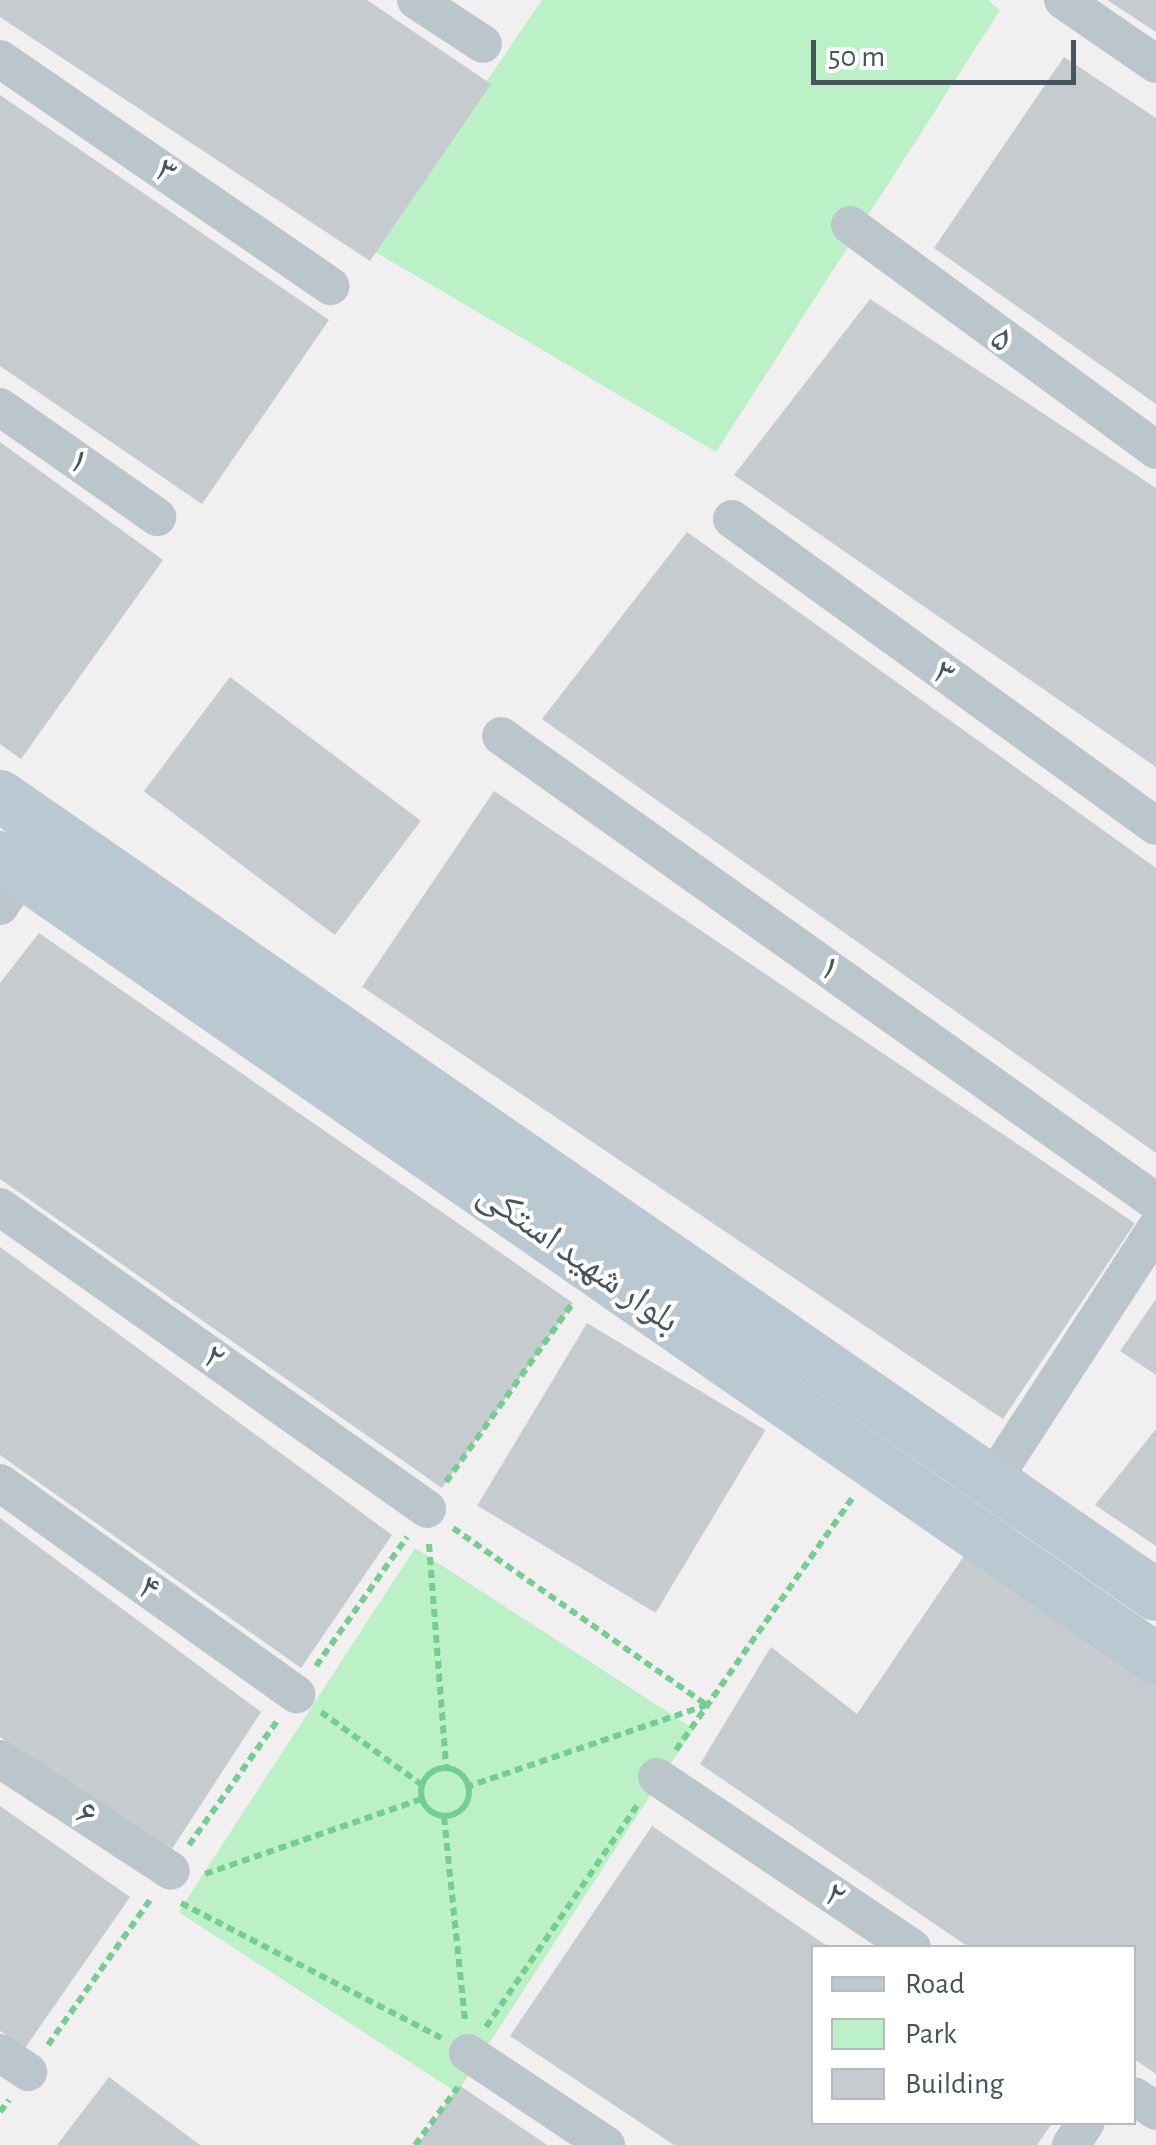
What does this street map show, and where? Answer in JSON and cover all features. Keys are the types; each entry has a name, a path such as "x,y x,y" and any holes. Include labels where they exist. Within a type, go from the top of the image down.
{"main road":[{"name":"بلوار شهید استکی","path":"0,796 1156,1595"},
{"name":"بلوار شهید استکی","path":"7,878 1156,1660"}],"street":[{"path":"416,0 483,44"},
{"path":"1063,0 1156,64"},
{"name":"۳","path":"0,59 330,286"},
{"name":"۵","path":"850,225 1156,450"},
{"name":"۱","path":"0,407 156,517"},
{"name":"۳","path":"732,519 1156,826"},
{"name":"۱","path":"502,736 1156,1202"},
{"name":"۲","path":"0,1207 427,1509"},
{"path":"992,1481 1156,1228"},
{"name":"۴","path":"0,1483 296,1694"},
{"name":"۶","path":"0,1759 180,1882"},
{"name":"۲","path":"657,1777 908,1945"},
{"path":"468,2053 606,2145"}],"path":[{"path":"427,1509 446,1767 470,1786"},
{"path":"427,1509 707,1705 470,1786"},
{"path":"296,1694 421,1784"},
{"path":"444,1818 429,1812 421,1799 421,1784 431,1772 446,1767"},
{"path":"444,1818 468,1802 470,1786"},
{"path":"180,1882 421,1799"},
{"path":"444,1818 468,2053"},
{"path":"180,1882 468,2053"}],"green space":[{"path":"542,0 988,0 1000,10 716,452 372,250"},
{"path":"415,1548 693,1729 457,2093 179,1912"}],"building":[{"path":"0,0 367,0 491,84 370,261 0,17"},
{"path":"1107,0 1156,0 1156,32"},
{"path":"1064,57 1156,118 1156,404 934,248"},
{"path":"0,95 329,320 202,504 0,366"},
{"path":"870,299 1156,488 1156,767 734,475"},
{"path":"0,442 163,560 21,759 0,744"},
{"path":"687,532 1156,868 1156,1153 542,719"},
{"path":"230,677 421,821 335,935 144,791"},
{"path":"494,791 1135,1223 1003,1419 362,987"},
{"path":"39,933 573,1303 442,1488 0,1179 0,983"},
{"path":"0,1247 392,1535 301,1668 0,1455"},
{"path":"1156,1299 1156,1375 1120,1351"},
{"path":"587,1323 765,1430 656,1613 477,1506"},
{"path":"1156,1429 1156,1546 1095,1505"},
{"path":"0,1518 261,1712 172,1849 0,1737"},
{"path":"970,1547 1156,1676 1156,2074 1136,2060 1136,1945 966,1945 700,1764 771,1647 857,1714"},
{"path":"0,1806 130,1897 25,2048 0,2031"},
{"path":"652,1826 826,1945 811,1945 811,2125 1051,2125 1037,2145 674,2145 510,2036"},
{"path":"109,2077 200,2145 57,2145"},
{"path":"459,2085 547,2145 418,2145"}]}
